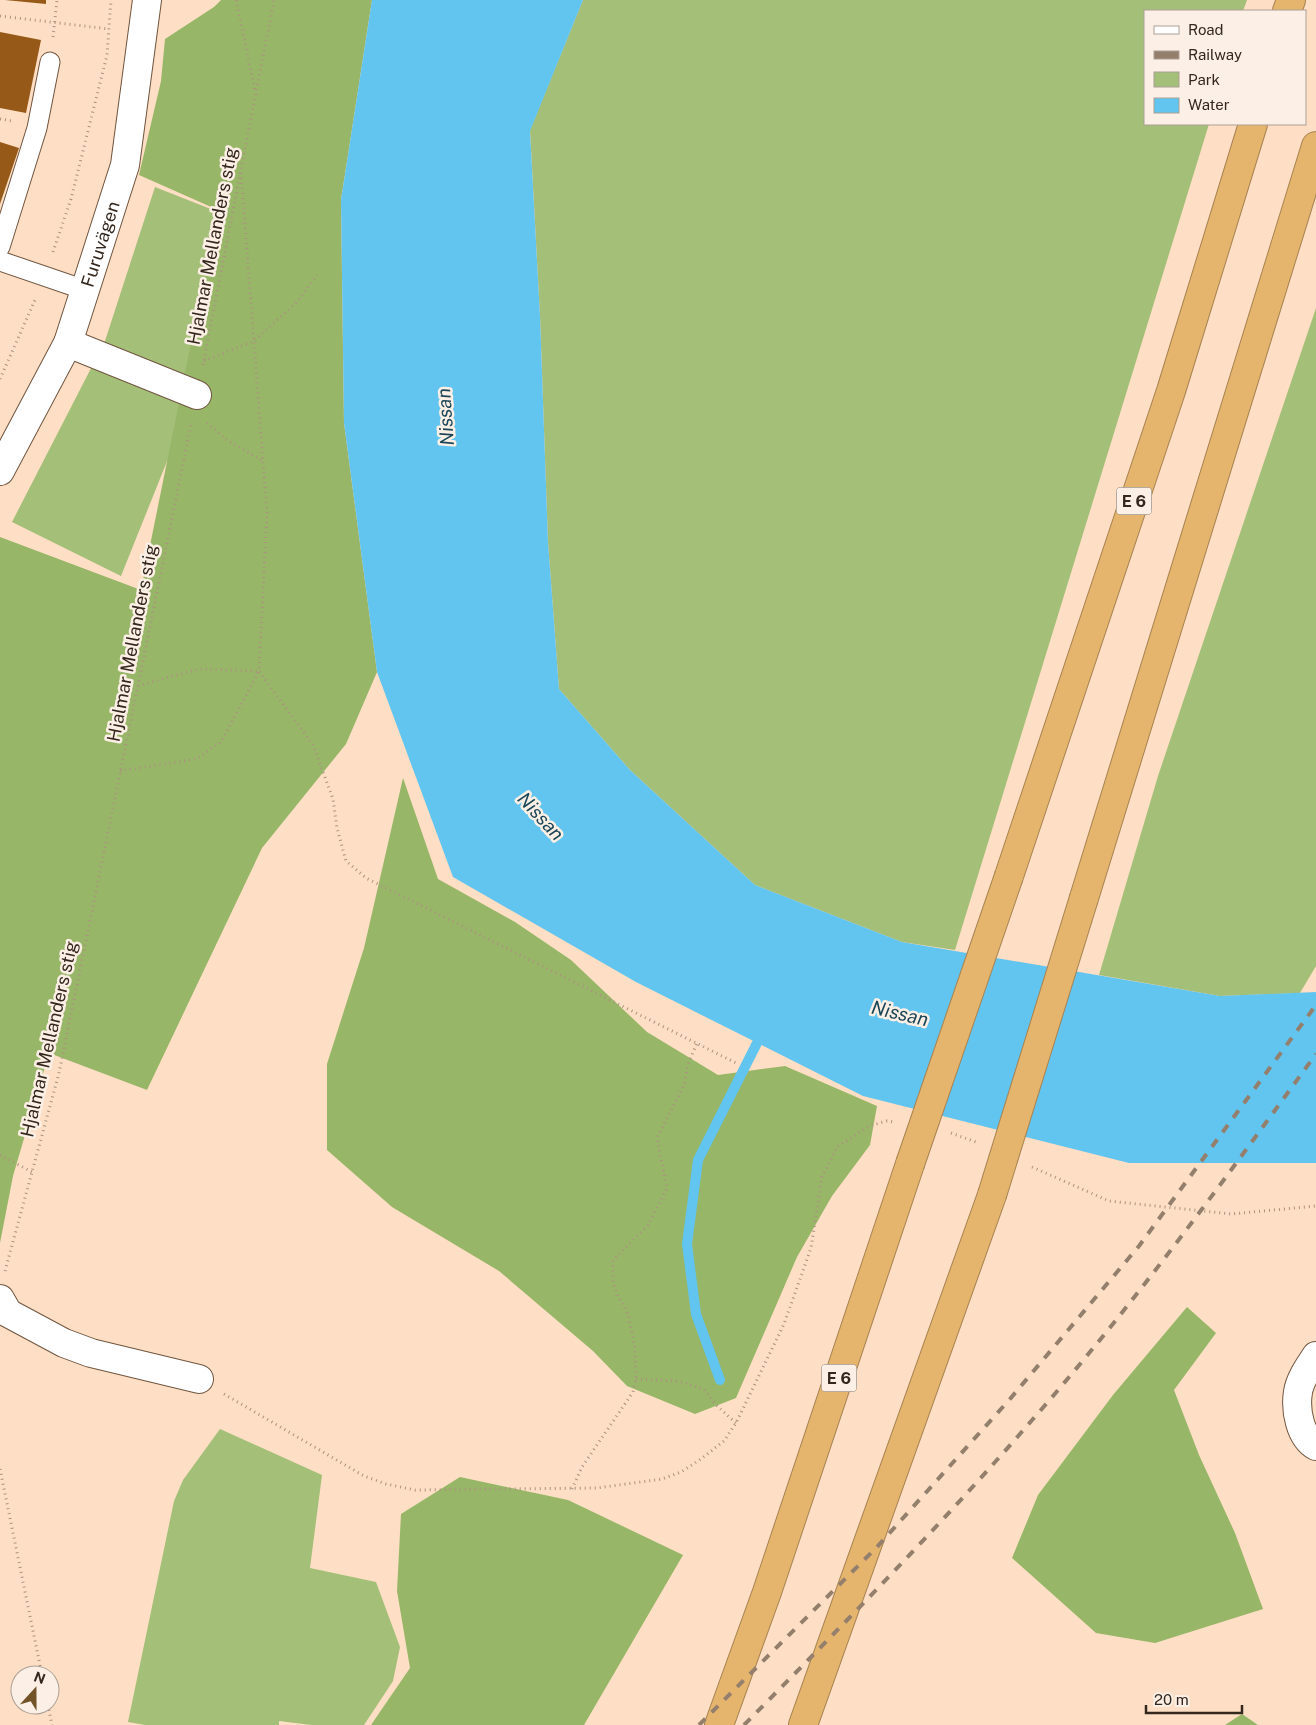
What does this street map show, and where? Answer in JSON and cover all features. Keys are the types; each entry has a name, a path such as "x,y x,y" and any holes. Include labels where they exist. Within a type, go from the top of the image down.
{"highway":[{"name":"E 6","path":"719,1725 768,1592 910,1164 1009,876 1170,391 1253,125"},
{"path":"803,1725 992,1195 1316,146"}],"street":[{"name":"Furuvägen","path":"0,471 68,343 125,165 146,0"},
{"path":"68,343 195,404"},
{"path":"1,1289 8,1313 64,1343 92,1353 199,1379"},
{"path":"1316,1356 1306,1370 1298,1392 1300,1423 1309,1442 1316,1446"}],"lane":[{"path":"0,247 38,128 50,62"},
{"path":"0,261 85,290"}],"path":[{"path":"50,62 57,0"},
{"path":"0,379 44,277 71,199 107,55 111,0"},
{"path":"236,0 255,94"},
{"name":"Hjalmar Mellanders stig","path":"1,1289 59,1073 195,404 274,0"},
{"path":"0,16 108,29"},
{"path":"120,771 196,759 221,742 259,672 267,513 241,167"},
{"path":"203,361 254,341 297,302 317,275"},
{"path":"195,404 228,441 262,460"},
{"path":"138,686 199,668 259,672 313,745 333,799 336,828 346,861 352,867 366,878 738,1064"},
{"path":"572,1489 582,1467 633,1392 636,1379 635,1349 628,1314 618,1296 613,1281 613,1260 648,1225 666,1188 657,1138 684,1084 688,1064 697,1043"},
{"path":"0,1154 32,1172"},
{"path":"199,1379 364,1476 386,1484 415,1490 530,1491"},
{"path":"636,1379 678,1382 704,1389 715,1404 736,1423"},
{"path":"0,1469 40,1665"}],"green space":[{"path":"221,0 372,0 341,200 344,423 377,672 346,744 262,848 147,1090 49,1053 13,1176 0,1243 0,537 141,590 218,210 139,175 161,81 165,39 214,7"},
{"path":"583,0 1247,0 1243,10 1144,10 1144,125 1209,125 955,950 902,942 755,885 630,770 559,689 548,542 540,316 530,130"},
{"path":"155,187 226,215 188,409 121,576 12,522 105,341"},
{"path":"1316,308 1316,966 1300,993 1220,996 1099,975 1158,776"},
{"path":"403,778 438,879 515,922 571,960 647,1032 718,1075 785,1066 877,1106 870,1145 832,1196 797,1257 736,1398 695,1414 627,1386 593,1351 499,1271 392,1207 327,1150 327,1064 364,948"},
{"path":"1187,1307 1216,1333 1174,1390 1199,1455 1235,1533 1263,1609 1155,1643 1096,1633 1012,1558 1038,1495 1113,1395"},
{"path":"220,1429 322,1475 310,1568 376,1582 400,1647 393,1681 364,1725 311,1725 279,1721 279,1725 145,1725 128,1722 174,1501 183,1480"},
{"path":"460,1477 568,1500 683,1555 584,1725 371,1725 410,1668 397,1591 401,1514"},
{"path":"1242,1714 1258,1725 1225,1725"}],"water":[{"name":"Nissan","path":"372,0 583,0 530,131 540,316 548,542 559,689 630,770 755,885 902,942 1220,996 1316,992 1316,1163 1129,1163 863,1096 636,982 453,877 377,672 344,423 341,200"}],"building":[{"path":"5,0 46,0 46,4"},
{"path":"0,32 41,40 26,113 0,108"},
{"path":"0,142 19,148 0,204"}],"waterway":[{"path":"720,1380 696,1314 687,1244 698,1160 757,1043"}],"railway":[{"path":"699,1725 877,1547 1010,1399 1139,1246 1316,1005"},
{"path":"744,1725 927,1536 1071,1375 1179,1240 1316,1054"}]}
